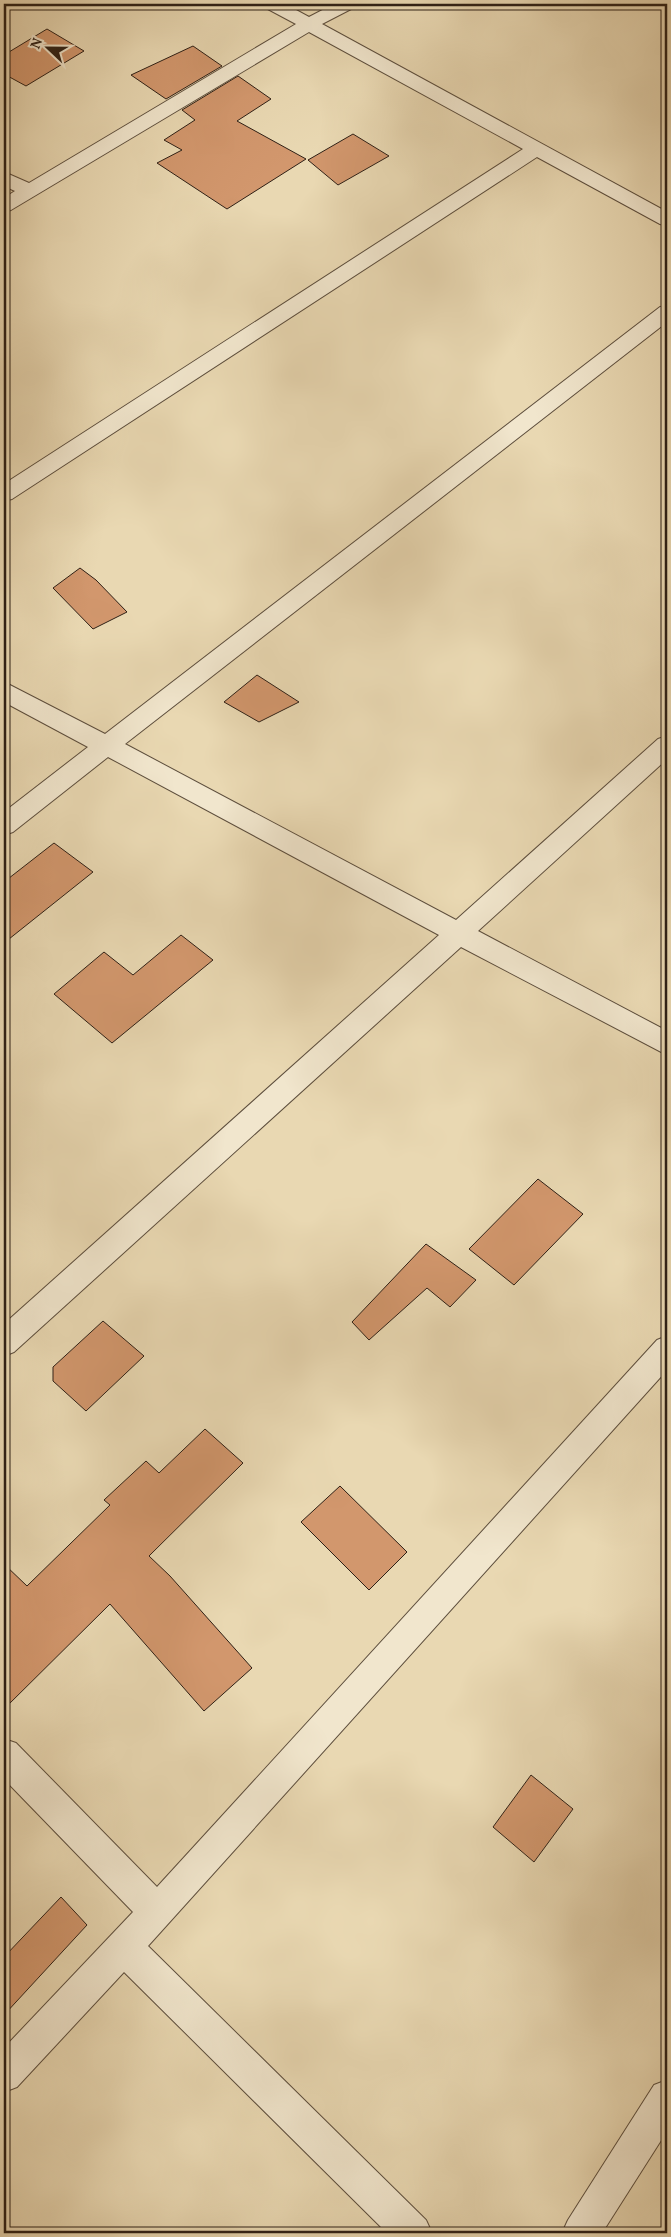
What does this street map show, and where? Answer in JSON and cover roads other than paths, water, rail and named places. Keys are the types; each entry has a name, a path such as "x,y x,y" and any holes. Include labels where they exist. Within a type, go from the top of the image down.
{"street":[{"path":"272,4 667,220"},
{"path":"4,206 309,24 348,4"},
{"path":"4,494 536,149"},
{"path":"4,178 29,191"},
{"path":"4,825 667,312"},
{"path":"4,691 667,1044"},
{"path":"4,1344 667,745"},
{"path":"4,2074 157,1912 667,1349"},
{"path":"4,1755 157,1912"},
{"path":"124,1946 413,2233"},
{"path":"581,2233 667,2098"}]}
